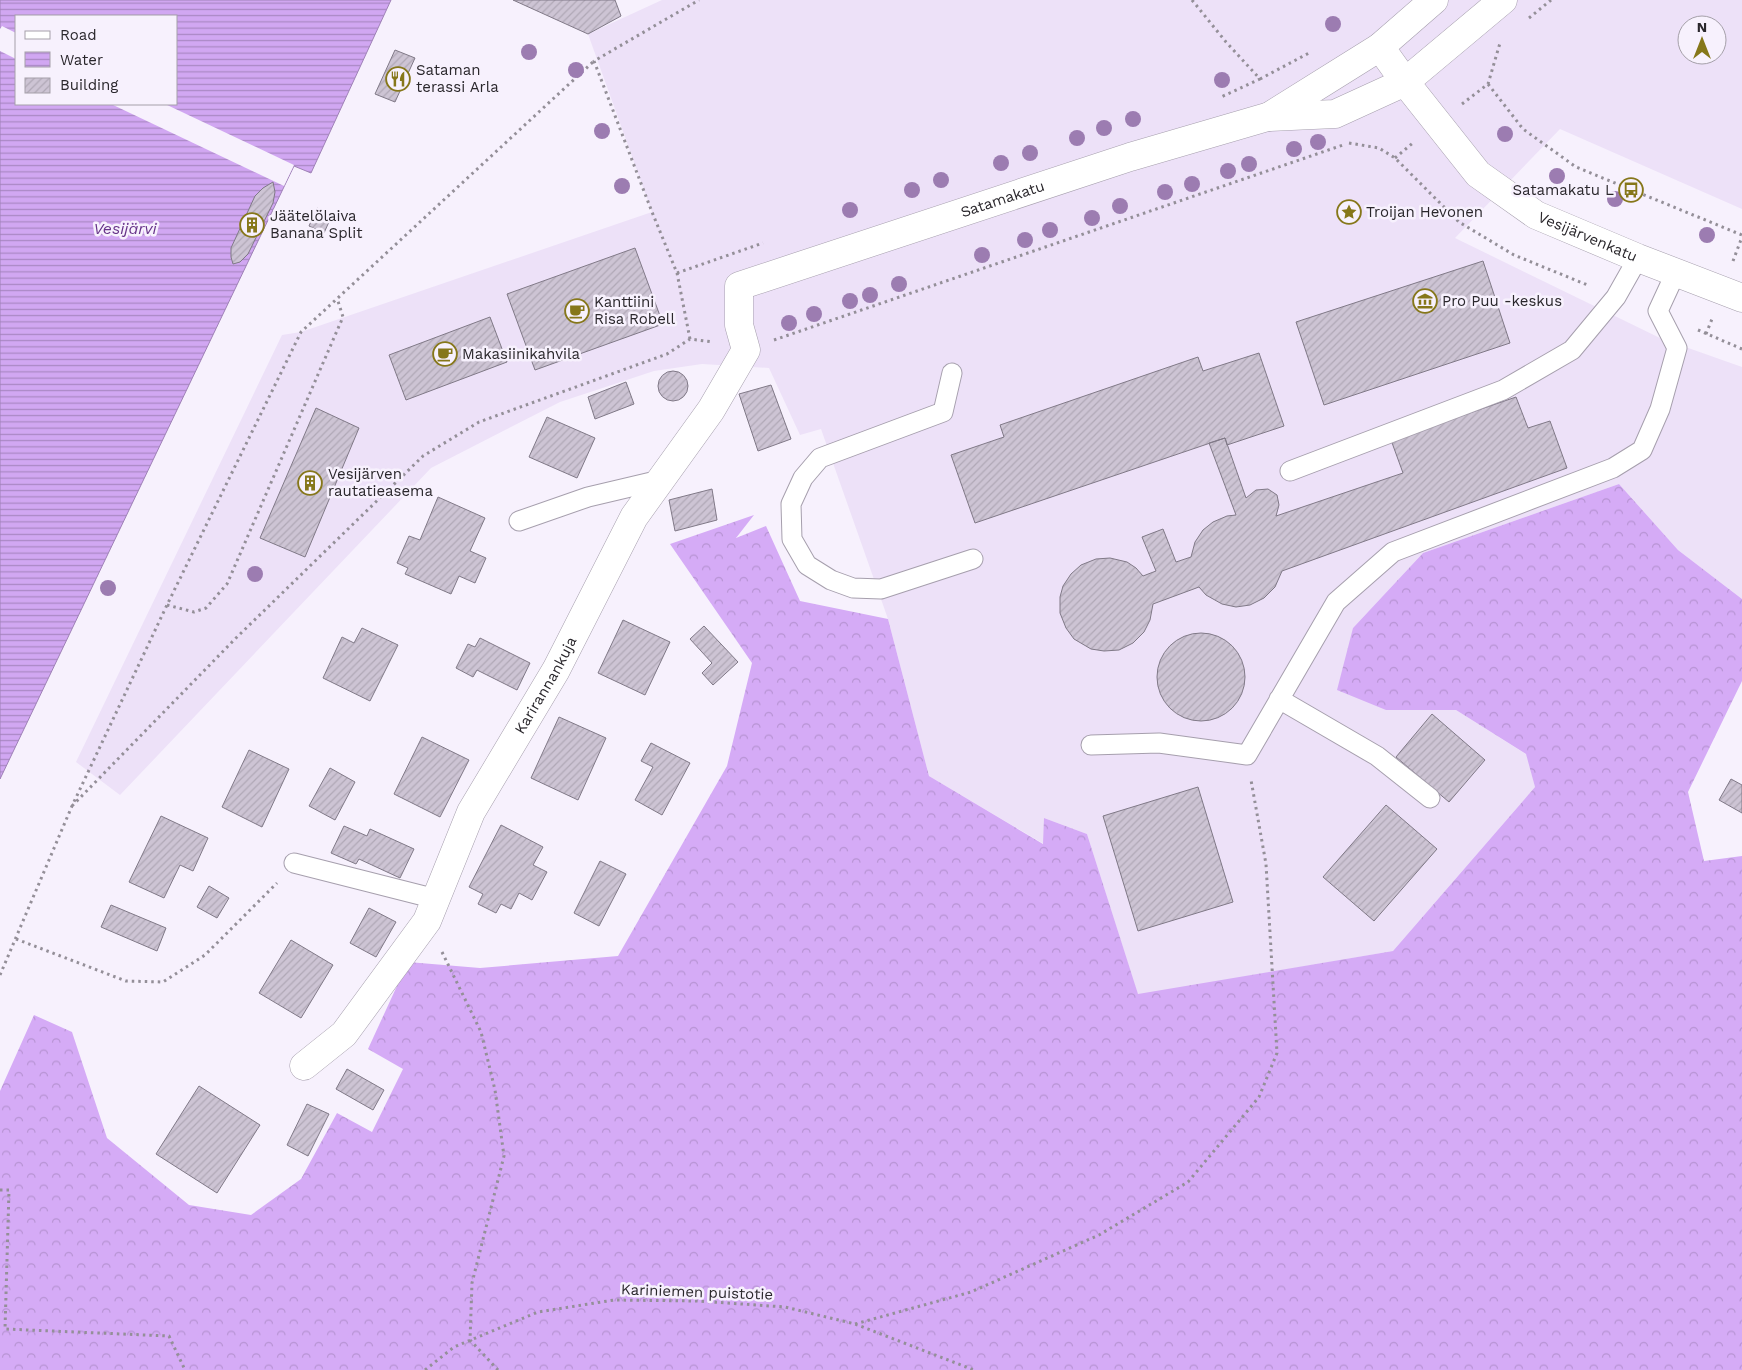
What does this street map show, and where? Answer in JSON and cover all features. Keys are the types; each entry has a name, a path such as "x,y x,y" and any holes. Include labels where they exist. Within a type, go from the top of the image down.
{"street":[{"name":"Satamakatu","path":"1267,118 1380,48 1434,0"},
{"name":"Satamakatu","path":"746,350 739,325 739,286 1130,157 1267,118 1335,114 1404,82 1503,0"},
{"name":"Vesijärvenkatu","path":"1380,48 1404,82 1478,174 1536,215 1638,258 1742,298"},
{"name":"Karirannankuja","path":"304,1066 344,1034 432,910 470,812 556,670 634,517 712,410 746,350"}],"lane":[{"path":"1290,472 1502,390 1572,350 1616,297 1638,258"},
{"path":"1091,745 1159,743 1247,754 1336,602 1393,552 1613,468 1642,450 1660,408 1677,348 1658,311 1676,272"},
{"path":"952,373 943,412 820,458 803,478 791,504 792,539 807,565 831,580 853,588 881,589 973,559"},
{"path":"519,521 588,497 660,480"},
{"path":"1279,699 1377,756 1430,798"},
{"path":"294,863 432,910"}],"path":[{"path":"0,975 72,806 167,605 301,332 594,61 699,0"},
{"path":"1192,0 1226,42 1260,79 1218,98"},
{"path":"1395,158 1488,84 1500,43 1478,22"},
{"path":"594,61 652,212 678,273 690,339"},
{"path":"1488,84 1523,129 1576,167 1742,235"},
{"path":"72,806 236,638 423,456 479,422 666,354 690,339 746,350 1351,143 1379,148 1395,158 1459,222 1514,255 1616,297"},
{"path":"678,273 728,254 772,241"},
{"path":"167,605 194,612 206,608 227,584 343,316 337,297"},
{"path":"1658,311 1742,349"},
{"path":"855,1324 971,1292 1099,1235 1188,1182 1259,1097 1277,1053 1266,864 1247,754"},
{"path":"16,938 126,980 163,982 205,955 294,863"},
{"path":"432,910 481,1032 495,1090 504,1156 472,1284 470,1340 498,1370"},
{"path":"0,1190 9,1190 5,1329 169,1336 185,1370"},
{"name":"Kariniemen puistotie","path":"425,1370 454,1348 538,1312 614,1300 698,1301 785,1307 855,1324 974,1370"}],"shaded area":[{"path":"662,0 1742,0 1742,209 1560,129 1455,238 1660,338 1742,367 1742,599 1678,550 1619,484 1423,553 1353,628 1386,710 1456,710 1527,755 1535,787 1393,951 1138,995 1087,834 1044,818 1044,844 929,776 888,619 821,429 800,435 769,368 702,364 654,371 560,402 431,468 120,795 76,762 282,335 301,332 652,212 588,34"}],"green space":[{"path":"1619,484 1678,550 1742,599 1742,681 1688,792 1704,861 1742,856 1742,1370 0,1370 0,1091 34,1015 72,1032 107,1138 189,1205 251,1215 301,1179 337,1113 372,1132 403,1069 368,1049 408,962 480,968 618,956 727,766 752,663 670,544 754,515 736,538 766,526 800,601 888,619 929,776 1043,844 1044,818 1087,834 1138,994 1393,951 1535,787 1526,754 1456,710 1386,710 1337,690 1353,628 1423,553"}],"water":[{"name":"Vesijärvi","path":"0,0 391,0 311,173 294,166 0,779"}],"pier":[{"path":"2,26 15,32 15,58 0,51 0,29"},
{"path":"113,105 167,105 294,165 284,186"}],"building":[{"path":"513,0 615,0 621,16 588,34"},
{"path":"395,50 415,58 395,102 375,94"},
{"name":"Jäätelölaiva Banana Split","path":"273,182 275,192 273,203 248,254 240,262 233,264 231,248 255,196"},
{"path":"317,208 332,215 324,233 309,226"},
{"path":"635,248 663,324 535,370 507,294"},
{"path":"1483,261 1510,343 1324,405 1296,322"},
{"path":"490,317 507,362 406,400 389,355"},
{"path":"1259,353 1284,426 1227,445 1225,438 975,523 951,455 1004,437 1000,425 1198,357 1203,371"},
{"path":"673,371 684,375 688,386 684,397 673,401 662,397 658,386 662,375"},
{"path":"626,382 634,404 595,419 588,397"},
{"path":"771,385 791,439 758,451 739,394"},
{"path":"1516,397 1528,428 1550,421 1567,468 1282,571 1275,587 1264,598 1250,605 1236,607 1222,604 1206,595 1199,587 1153,604 1150,620 1144,632 1133,643 1119,650 1104,651 1091,649 1074,639 1066,628 1060,613 1060,597 1063,586 1071,574 1081,565 1096,559 1110,558 1127,562 1143,576 1156,571 1142,537 1163,529 1176,562 1191,557 1195,542 1203,530 1213,522 1227,516 1236,515 1209,443 1225,438 1246,498 1256,490 1268,489 1277,495 1279,505 1276,516 1403,473 1391,440"},
{"name":"Vesijärven rautatieasema","path":"316,408 359,428 305,557 260,538"},
{"path":"547,417 595,438 577,478 529,457"},
{"path":"712,489 717,520 675,531 669,500"},
{"path":"438,497 485,518 470,551 486,558 475,583 459,576 451,594 405,574 408,568 397,563 409,536 420,540"},
{"path":"623,620 670,642 645,695 598,673"},
{"path":"704,626 738,662 713,685 702,673 712,663 690,639"},
{"path":"362,628 398,645 370,701 323,678 342,637 354,643"},
{"path":"1201,633 1218,636 1232,646 1242,660 1245,677 1242,694 1232,708 1218,718 1201,721 1184,718 1170,708 1160,694 1157,677 1160,660 1170,646 1184,636"},
{"path":"480,638 530,663 517,690 477,670 473,677 456,668 468,644 475,647"},
{"path":"1432,714 1485,760 1449,802 1396,757"},
{"path":"559,717 606,738 578,800 531,778"},
{"path":"422,737 469,760 440,817 394,794"},
{"path":"651,743 690,763 662,815 635,800 653,767 641,761"},
{"path":"249,750 289,769 262,827 222,807"},
{"path":"330,768 355,782 335,820 309,806"},
{"path":"1731,779 1742,785 1742,813 1719,800"},
{"path":"1198,787 1233,902 1138,931 1103,816"},
{"path":"1386,805 1437,849 1374,921 1323,877"},
{"path":"161,816 208,838 193,871 180,865 164,898 129,882"},
{"path":"501,825 543,847 533,865 547,872 532,900 519,893 511,909 501,904 496,913 478,904 483,894 469,887"},
{"path":"344,826 367,836 370,829 414,849 400,878 359,859 356,864 331,853"},
{"path":"600,861 626,874 599,926 574,913"},
{"path":"209,886 229,898 217,918 197,907"},
{"path":"111,905 166,928 157,951 101,927"},
{"path":"369,908 396,922 376,957 350,943"},
{"path":"291,940 333,965 301,1018 259,993"},
{"path":"347,1069 384,1090 373,1110 336,1089"},
{"path":"199,1086 260,1125 217,1193 156,1154"},
{"path":"307,1104 329,1114 308,1156 287,1145"}],"place":[{"name":"Sataman terassi Arla","path":"398,79"},
{"name":"Satamakatu L","path":"1631,190"},
{"name":"Troijan Hevonen","path":"1349,212"},
{"name":"Jäätelölaiva Banana Split","path":"252,225"},
{"name":"Pro Puu -keskus","path":"1425,301"},
{"name":"Kanttiini Risa Robell","path":"577,311"},
{"name":"Makasiinikahvila","path":"445,354"},
{"name":"Vesijärven rautatieasema","path":"310,483"}]}
